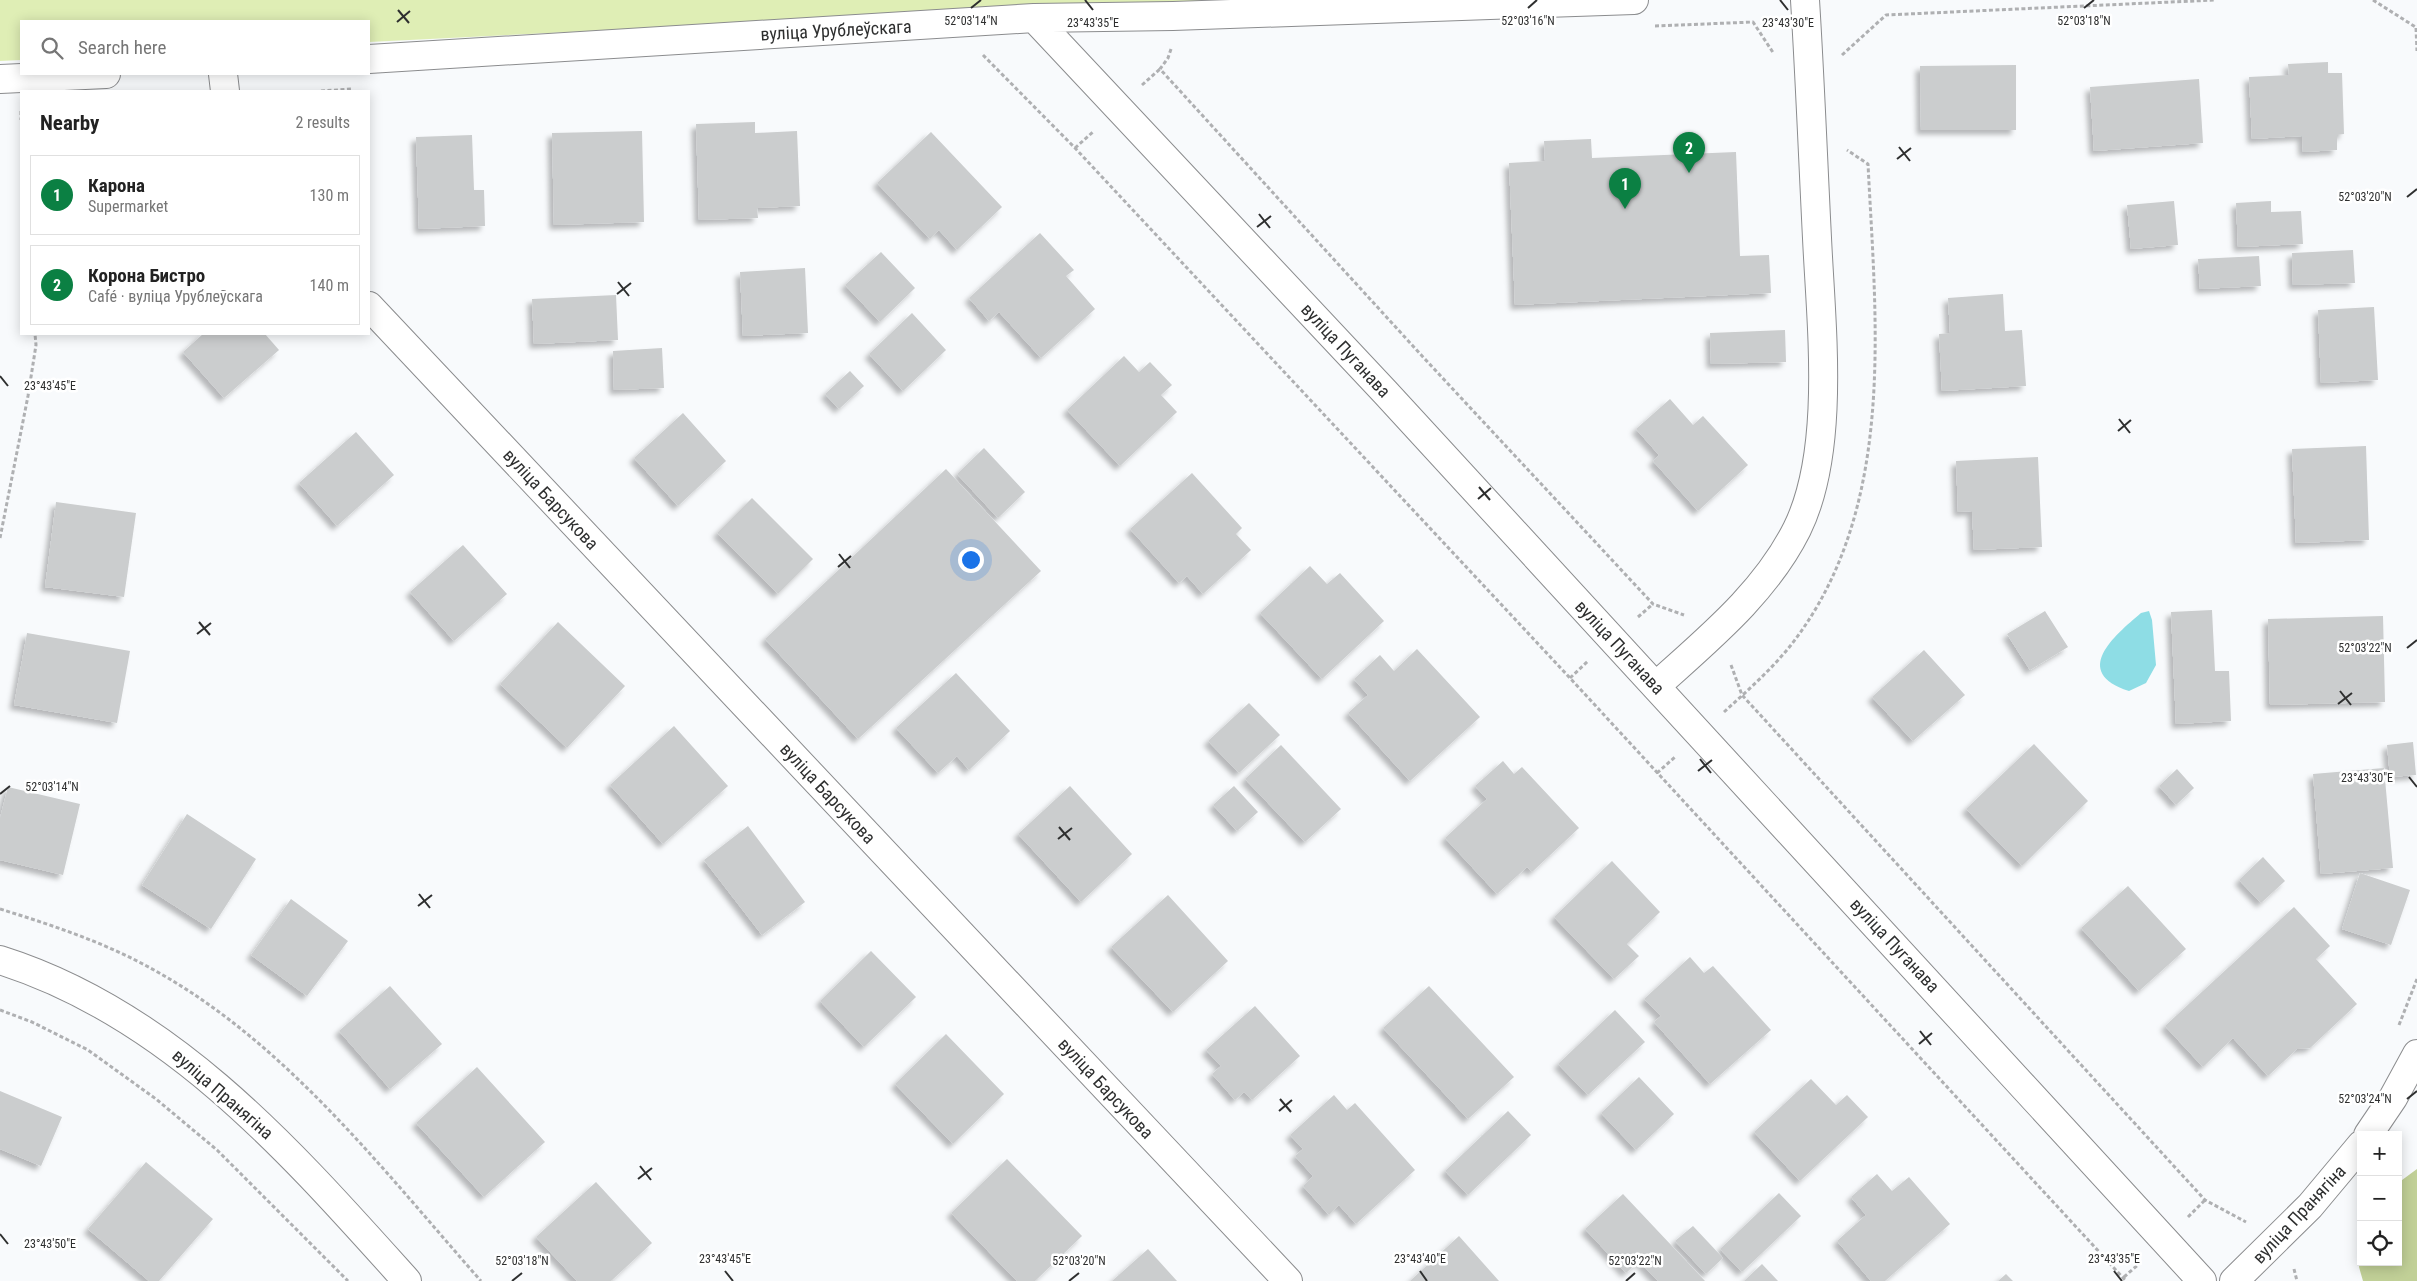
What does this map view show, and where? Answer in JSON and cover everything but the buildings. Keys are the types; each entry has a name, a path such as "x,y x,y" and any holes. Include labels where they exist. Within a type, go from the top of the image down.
{"street":[{"name":"вуліца Урублеўскага","path":"370,59 1034,18 1173,16 1634,0"},
{"path":"1656,686 1727,621 1754,592 1786,551 1808,504 1819,441 1822,341 1805,0"},
{"name":"вуліца Пуганава","path":"1034,18 1378,384 2202,1281"},
{"path":"0,79 85,75"},
{"path":"223,75 224,90"},
{"name":"вуліца Барсукова","path":"370,307 1288,1281"},
{"name":"вуліца Пранягіна","path":"0,960 66,985 114,1010 212,1081 302,1165 407,1281"},
{"path":"2371,1131 2393,1098 2417,1054"},
{"name":"вуліца Пранягіна","path":"2234,1281 2310,1206 2357,1150"}],"path":[{"path":"1648,26 1753,22 1778,62 1808,58 1839,58 1886,15 2215,0"},
{"path":"2373,0 2416,28 2417,51"},
{"path":"960,23 982,53 1075,148 1570,678 2126,1281"},
{"path":"0,538 28,396 36,335"},
{"path":"0,908 95,942 154,970 209,1005 260,1046 307,1090 361,1146 481,1281"},
{"path":"0,1010 32,1022 88,1050 156,1099 217,1150 348,1281"}],"green space":[{"path":"0,0 1218,0 370,42 370,20 20,20 20,60 0,61"},
{"path":"2417,1169 2417,1281 2363,1281 2359,1266 2402,1266 2402,1180"}],"water":[{"path":"2149,611 2152,620 2156,665 2146,683 2129,691 2112,683 2103,674 2100,664 2103,654 2120,632 2141,613"}],"place":[{"name":"Корона Бистро","path":"1689,173"},
{"name":"Карона","path":"1625,209"}]}
